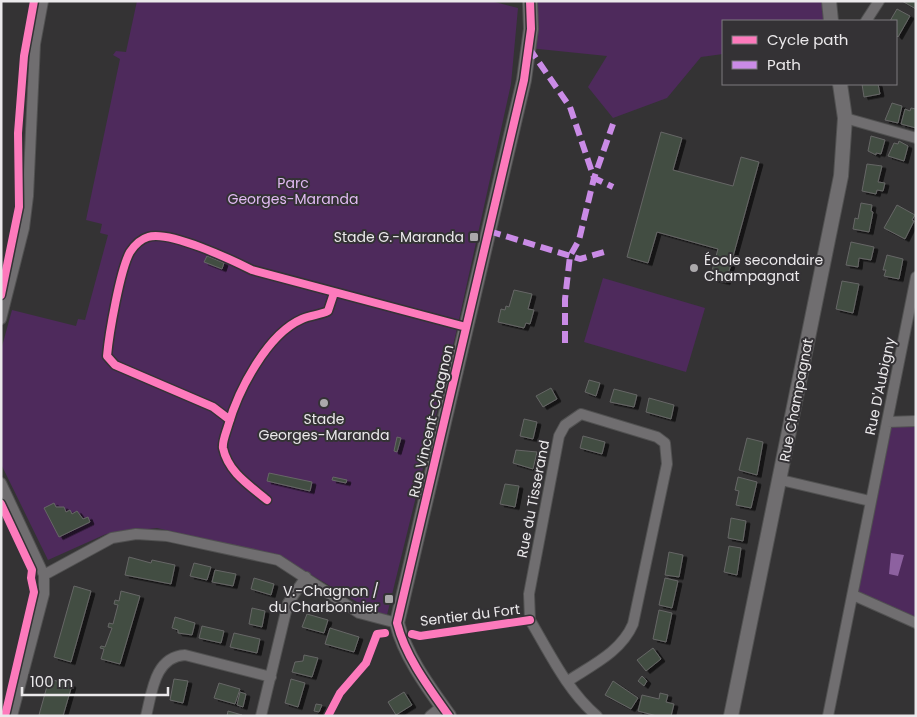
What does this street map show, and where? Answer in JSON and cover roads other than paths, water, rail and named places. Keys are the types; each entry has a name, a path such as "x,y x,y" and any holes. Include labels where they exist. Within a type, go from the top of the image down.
{"street":[{"path":"1,319 24,228 28,196 34,44 43,1"},
{"name":"Rue Vincent-Chagnon","path":"398,623 524,80 531,29 530,1"},
{"path":"829,1 831,20"},
{"path":"867,20 880,1"},
{"name":"Rue Champagnat","path":"731,716 781,480 841,176 845,118 840,85"},
{"path":"845,118 916,138"},
{"name":"Rue D'Aubigny","path":"828,716 916,277"},
{"name":"Rue du Tisserand","path":"568,681 616,650 627,637 633,624 667,464 665,444 658,437 582,414 565,425 559,436 528,594 530,620 568,681 584,705 597,716"},
{"path":"887,422 916,422"},
{"path":"781,480 870,501"},
{"path":"1,483 44,575 44,594 12,716"},
{"path":"44,575 112,538 136,534 167,536 278,560 306,576 359,613 398,623 404,643 446,711 430,716"},
{"path":"261,716 288,603 306,576"},
{"path":"853,595 916,624"},
{"path":"146,716 157,675 162,666 177,655 185,655 271,677"}],"place":[{"name":"Stade G.-Maranda","path":"474,237"},
{"name":"École secondaire Champagnat","path":"694,268"},
{"name":"Stade Georges-Maranda","path":"324,403"},
{"name":"V.-Chagnon / du Charbonnier","path":"389,599"}],"park label":[{"name":"Parc Georges-Maranda","path":"293,192"}]}
